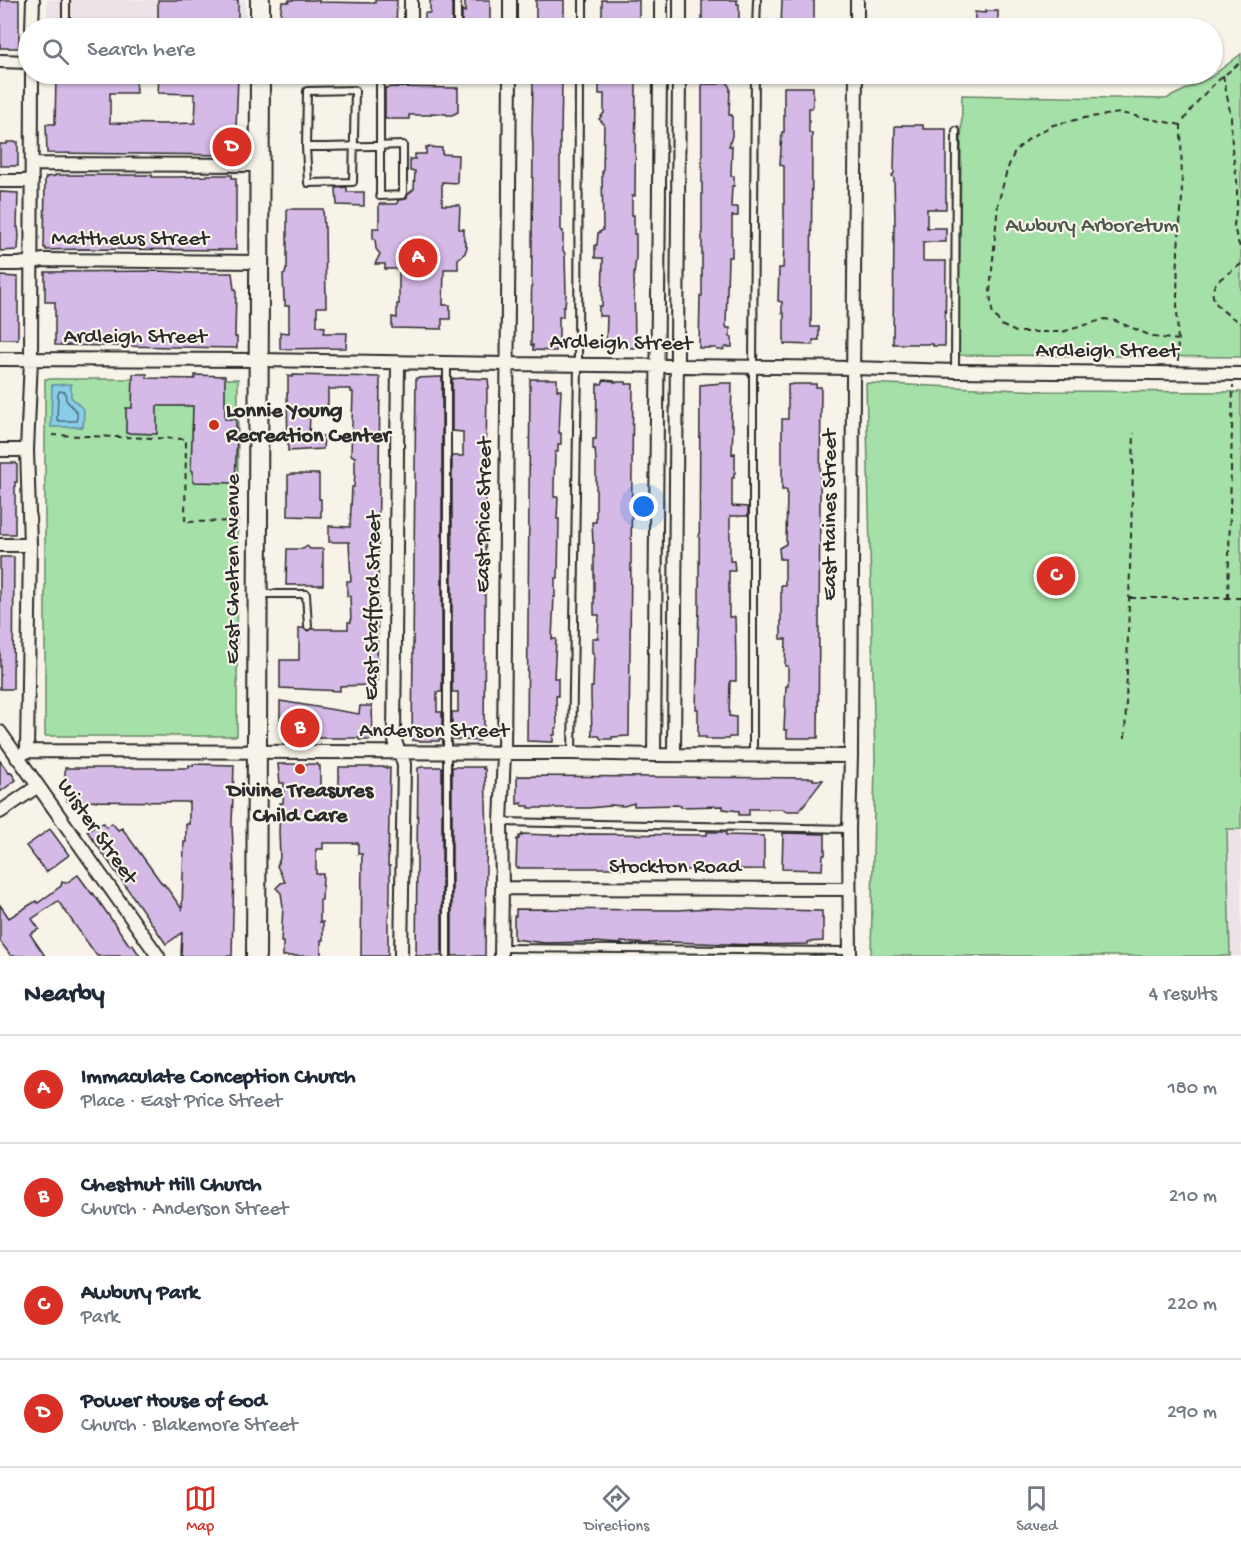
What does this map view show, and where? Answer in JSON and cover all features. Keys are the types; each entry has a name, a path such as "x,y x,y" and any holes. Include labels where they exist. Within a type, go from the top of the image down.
{"street":[{"path":"32,18 33,0"},
{"path":"260,0 260,18"},
{"path":"411,0 411,18"},
{"path":"510,0 510,18"},
{"path":"661,0 661,18"},
{"path":"680,0 680,18"},
{"path":"857,0 857,18"},
{"path":"0,61 18,62"},
{"path":"22,754 30,545 27,450 31,359 32,84"},
{"name":"East Chelten Avenue","path":"256,956 260,84"},
{"name":"East Price Street","path":"501,952 510,84"},
{"path":"654,755 660,84"},
{"path":"674,755 679,84"},
{"name":"East Haines Street","path":"850,953 849,829 856,84"},
{"path":"32,164 260,165"},
{"path":"0,181 32,181"},
{"name":"Matthews Street","path":"0,264 44,260 259,262"},
{"name":"Ardleigh Street","path":"0,359 259,360 1237,374"},
{"name":"East Stafford Street","path":"398,363 394,733 396,747 404,764 401,956"},
{"path":"0,450 27,450"},
{"path":"0,545 30,545"},
{"name":"Wister Street","path":"0,732 22,754 38,786 158,956"},
{"name":"Anderson Street","path":"22,754 257,752 851,756"},
{"path":"0,812 38,786"},
{"name":"Stockton Road","path":"502,888 849,889"}],"lane":[{"path":"66,0 66,18"},
{"path":"457,0 457,18"},
{"path":"583,18 584,0"},
{"path":"756,18 757,0"},
{"path":"306,147 380,146 404,145 403,195 380,196 380,146 380,84"},
{"path":"572,753 578,364 579,84"},
{"path":"753,754 755,84"},
{"path":"355,90 353,182 308,183 306,147 307,91 355,90"},
{"path":"955,371 956,131"},
{"path":"447,363 447,956"},
{"path":"258,594 306,594 308,626"},
{"path":"501,822 849,829"},
{"path":"501,952 850,953"}],"path":[{"path":"1241,62 1223,75 1231,117 1232,149 1237,180 1234,225 1236,240 1241,250"},
{"path":"1178,373 1177,299 1182,198 1181,125 1204,93 1214,84"},
{"path":"1179,340 1154,337 1116,321 1105,319 1062,332 1016,332 1001,325 992,311 990,292 998,204 1007,170 1015,151 1031,137 1053,125 1084,117 1120,113 1181,125"},
{"path":"1241,264 1216,283 1213,297 1221,311 1241,323"},
{"path":"1228,598 1237,374"},
{"path":"1125,738 1134,433"},
{"path":"51,435 186,439 186,522 258,521"},
{"path":"1130,598 1241,598"}],"shaded area":[{"path":"47,0 245,0 245,18 47,18"},
{"path":"1227,828 1241,829 1241,956 1230,956"}],"green space":[{"name":"Awbury Arboretum","path":"1241,54 1241,357 958,355 962,95 1166,99 1197,84 1223,84 1223,68"},
{"path":"45,379 238,379 237,736 45,736"},
{"path":"866,383 1044,391 1241,392 1241,829 1227,829 1230,956 871,956 875,760"}],"water":[{"path":"71,384 71,397 84,410 83,427 51,427 52,385"}],"building":[{"path":"0,0 19,0 18,48 0,48"},
{"path":"158,0 238,0 238,18 158,18"},
{"path":"289,0 319,0 319,2 375,3 375,0 397,0 396,18 278,18 282,2 289,2"},
{"path":"430,0 447,0 452,3 452,18 425,18 425,13 430,13"},
{"path":"465,0 490,0 490,18 462,18 462,10 465,12"},
{"path":"536,0 564,0 564,18 536,18"},
{"path":"602,0 639,0 639,18 602,18"},
{"path":"702,0 737,0 739,4 739,18 702,18"},
{"path":"782,0 814,0 814,18 781,18"},
{"path":"986,11 998,11 998,18 975,18 975,12 986,13"},
{"path":"56,84 136,84 136,93 110,93 110,123 162,124 195,123 196,100 194,100 194,94 158,93 159,84 238,84 235,155 47,153 46,124 55,124"},
{"path":"533,84 562,84 560,181 566,295 563,317 559,317 559,344 556,351 533,350 533,345 531,345"},
{"path":"599,84 636,84 635,196 632,196 634,234 636,234 635,348 609,349 606,345 607,316 599,316 599,306 602,306 603,258 595,258 595,245 597,245 598,233 603,230 604,124 599,119 604,113 604,94 599,94"},
{"path":"702,84 728,84 730,88 729,115 732,115 732,136 729,146 732,146 731,176 734,176 731,207 738,207 738,216 732,216 732,257 728,257 726,326 730,328 732,347 726,347 723,350 699,348 700,296 702,296"},
{"path":"784,87 813,87 813,106 809,108 809,133 812,133 811,327 819,327 819,340 813,340 813,345 784,344 784,313 782,313 782,302 778,301 779,268 783,268 784,244 784,166 780,165 782,132 784,132"},
{"path":"385,88 458,88 458,112 452,115 431,113 431,115 409,115 409,119 385,119"},
{"path":"923,125 923,129 946,129 946,209 927,209 927,228 946,228 946,242 923,242 923,261 946,261 945,346 893,344 895,224 894,178 892,176 894,173 895,126"},
{"path":"7,142 18,142 18,166 0,166 0,144 7,144"},
{"path":"426,147 442,148 442,154 458,155 457,183 442,182 442,205 460,205 459,229 464,229 464,240 467,247 465,253 458,259 458,269 444,269 443,305 450,305 450,319 442,319 442,329 392,328 392,317 397,318 397,304 399,304 399,269 385,269 385,264 375,264 380,254 376,249 375,239 373,239 373,228 379,228 379,204 397,204 398,200 406,199 414,189 415,171 410,171 410,159 415,159 415,154 426,154"},
{"path":"55,175 179,177 232,175 232,178 236,178 236,250 46,250 44,248 45,179"},
{"path":"347,187 347,192 364,192 364,206 337,205 336,188"},
{"path":"0,192 18,193 18,250 0,251"},
{"path":"287,209 323,209 326,307 317,307 317,326 325,327 324,333 347,333 346,348 280,349 280,332 289,333 289,306 285,306 284,301 283,274 287,269"},
{"path":"45,272 232,273 234,289 236,289 235,337 237,337 237,348 55,345 55,302 45,302"},
{"path":"0,276 18,277 18,339 0,339"},
{"name":"Lonnie Young Recreation Center","path":"133,374 147,374 147,378 195,379 195,375 225,376 225,419 236,419 235,483 193,482 193,471 191,470 193,406 157,406 157,434 126,433 126,408 132,408"},
{"path":"293,375 380,377 377,681 371,681 371,685 340,686 340,691 280,688 280,660 299,660 299,628 308,631 348,629 348,622 351,622 350,596 347,596 347,581 351,581 349,542 329,542 329,526 350,527 355,472 355,457 351,455 353,392 351,389 328,389 326,412 310,414 309,436 324,436 323,449 288,451 288,376 293,377"},
{"path":"442,377 442,692 437,692 437,712 442,712 442,739 418,741 412,740 416,378"},
{"path":"452,379 488,379 489,388 487,388 486,456 484,737 479,737 479,741 452,739 452,712 458,712 458,692 452,692 452,456 463,456 463,432 452,431"},
{"path":"530,379 557,379 557,390 561,390 559,433 561,433 561,444 558,444 558,452 555,452 554,487 554,497 558,497 557,519 559,519 558,578 555,578 552,639 556,639 554,678 558,678 557,728 553,735 553,742 527,741"},
{"path":"604,380 633,384 629,736 612,737 612,739 592,736 591,697 594,653 592,653 592,638 598,638 599,615 594,615 592,522 596,522 596,460 593,439 596,439 597,384 602,384"},
{"path":"732,383 731,425 733,425 732,454 735,453 735,473 732,478 732,506 748,507 748,516 730,516 730,561 734,561 735,571 729,571 729,617 735,617 736,681 730,681 729,716 736,717 736,737 706,739 706,737 698,737 698,709 696,709 700,385"},
{"path":"816,384 816,387 821,387 818,738 787,738 787,730 784,730 788,666 785,666 786,639 781,639 781,585 785,585 785,559 780,559 779,548 786,544 787,490 782,490 782,419 788,419 788,385"},
{"path":"0,463 16,463 17,465 15,534 0,534"},
{"path":"319,474 321,517 288,516 288,475"},
{"path":"307,546 310,549 323,549 323,585 286,585 287,549 303,549"},
{"path":"0,557 14,557 13,689 0,689"},
{"path":"280,701 359,714 360,706 372,706 373,739 288,738 286,730 280,727"},
{"path":"0,761 16,780 0,792"},
{"path":"193,764 234,765 232,956 181,956 182,933 166,944 87,831 97,824 104,823 106,827 112,823 118,830 122,828 182,909 184,842 186,842 186,824 189,824 189,802 67,801 65,768 189,768 189,765 193,766"},
{"path":"278,764 318,764 320,766 320,793 339,794 339,767 390,768 388,956 361,956 362,854 358,854 358,843 323,843 323,849 316,849 316,874 323,874 322,900 320,900 320,922 323,922 321,956 283,956 283,942 281,942 283,907 281,893 276,888 285,882 277,866 280,858 280,803 283,803 284,783 280,783"},
{"path":"442,767 442,956 416,956 418,768"},
{"path":"452,767 484,767 485,769 487,836 485,956 452,956"},
{"path":"517,776 813,778 813,780 823,780 799,811 749,809 749,815 739,815 739,811 723,809 723,806 634,806 634,803 624,806 589,808 529,808 529,806 522,806 522,803 517,804"},
{"path":"50,829 69,855 46,872 26,846"},
{"path":"707,832 764,836 764,869 652,871 652,869 640,868 516,868 517,839 522,834 707,835"},
{"path":"783,833 825,834 822,870 782,869"},
{"path":"78,875 130,946 132,944 140,956 97,956 58,901 32,919 39,929 30,934 45,956 11,956 0,941 0,905 9,918 36,901 38,903 61,886 62,882 66,883"},
{"path":"709,908 822,911 823,941 808,942 808,944 753,945 671,942 649,944 545,943 514,939 516,909 678,910"}],"place":[{"name":"Power House of God","path":"232,147"},
{"name":"Immaculate Conception Church","path":"418,258"},
{"name":"Lonnie Young Recreation Center","path":"214,425"},
{"name":"Awbury Park","path":"1056,576"},
{"name":"Chestnut Hill Church","path":"300,728"},
{"name":"Divine Treasures Child Care","path":"300,769"}]}
